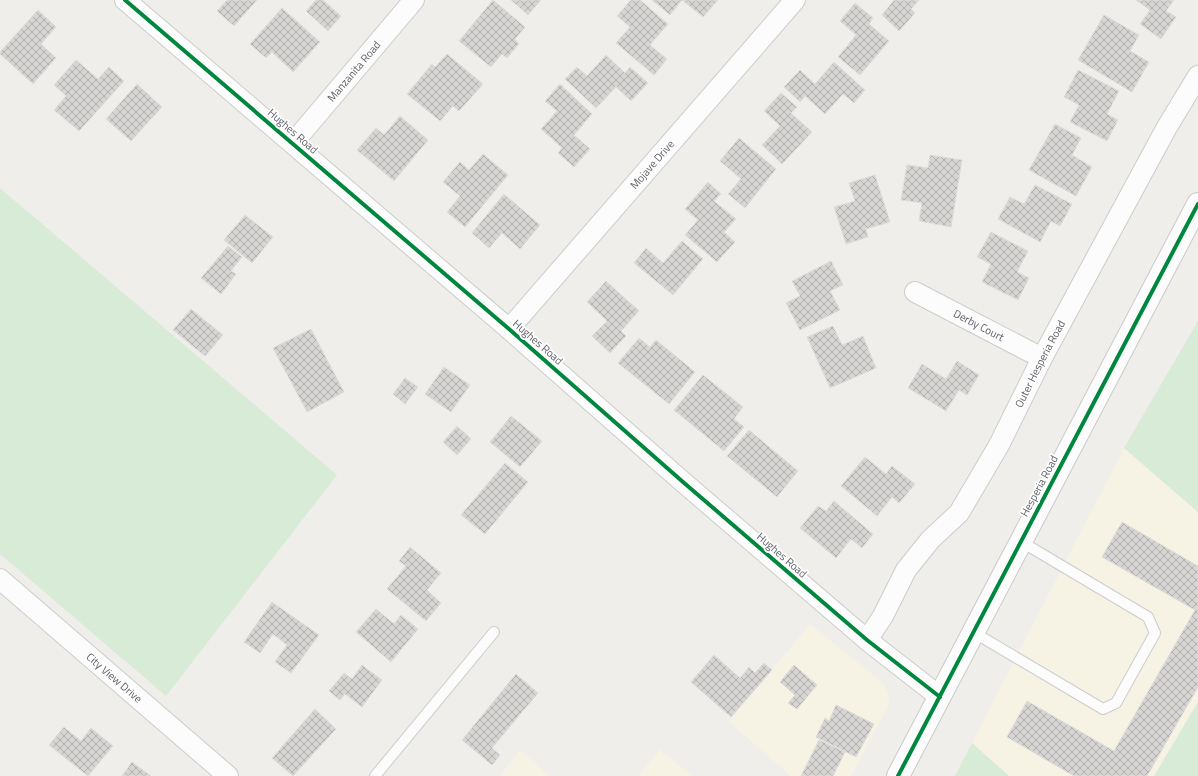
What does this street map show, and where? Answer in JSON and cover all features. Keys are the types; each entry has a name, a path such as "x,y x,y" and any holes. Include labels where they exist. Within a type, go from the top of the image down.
{"main road":[{"name":"Hesperia Road","path":"898,776 1198,204"}],"street":[{"name":"Hughes Road","path":"126,0 509,329 683,482 867,640 940,697"},
{"name":"Manzanita Road","path":"293,143 414,0"},
{"name":"Mojave Drive","path":"509,329 795,0"},
{"name":"Outer Hesperia Road","path":"867,640 883,616 906,570 931,539 959,513 999,445 1042,358 1167,127 1198,76"},
{"name":"Derby Court","path":"915,292 1042,358"},
{"name":"City View Drive","path":"0,579 228,776"}],"lane":[{"path":"973,632 1103,709 1116,703 1155,633 1148,616 1020,541"},
{"path":"375,776 494,632"}],"shaded area":[{"path":"1124,448 1198,512 1198,702 1154,776 1009,776 972,743"},
{"path":"810,624 883,683 889,695 889,705 851,776 791,776 729,722"},
{"path":"520,750 549,776 500,776"},
{"path":"660,750 692,776 638,776"}],"green space":[{"path":"0,188 337,475 166,696 0,554"},
{"path":"1198,321 1198,512 1124,448"},
{"path":"1198,702 1198,776 1154,776"},
{"path":"972,743 1009,776 955,776"}],"building":[{"path":"227,0 257,0 234,26 217,11"},
{"path":"316,0 323,0 341,16 328,31 306,11"},
{"path":"493,0 525,27 515,39 519,44 507,58 502,54 491,67 459,41"},
{"path":"511,0 541,0 528,15"},
{"path":"631,0 640,0 668,24 650,45 667,59 654,75 616,43 630,27 617,16"},
{"path":"652,0 682,0 670,15"},
{"path":"682,0 718,0 703,17"},
{"path":"894,0 919,0 911,9 915,13 899,31 882,15"},
{"path":"1136,0 1174,0 1166,11 1176,17 1161,39 1140,24 1150,10"},
{"path":"855,3 873,18 869,24 889,41 860,75 838,57 856,35 840,21"},
{"path":"282,8 320,42 293,72 272,52 266,58 250,44"},
{"path":"38,10 56,27 41,44 56,58 33,84 0,54 0,52"},
{"path":"1104,15 1139,35 1130,51 1149,62 1132,92 1078,60"},
{"path":"447,54 483,84 459,111 453,106 440,121 407,94 432,64 435,67"},
{"path":"606,55 625,73 630,67 648,83 631,101 616,87 596,108 565,79 577,67 587,76"},
{"path":"76,60 98,79 109,67 124,81 79,131 54,110 66,96 54,85"},
{"path":"834,62 865,90 854,103 843,94 825,114 805,96 800,102 784,87 800,70 815,84"},
{"path":"1078,70 1119,91 1107,114 1118,120 1107,141 1070,122 1079,105 1064,97"},
{"path":"137,84 162,107 131,141 106,119"},
{"path":"560,84 592,114 574,135 590,149 574,167 558,153 562,148 541,129 557,111 545,101"},
{"path":"781,93 797,107 791,113 812,132 782,164 762,145 780,126 764,111"},
{"path":"400,116 428,140 394,181 357,150 376,128 384,135"},
{"path":"1055,124 1081,138 1072,155 1092,167 1076,196 1029,170"},
{"path":"739,138 776,169 745,208 728,194 741,179 720,161"},
{"path":"483,154 508,175 465,227 447,212 460,196 443,182 460,162 469,170"},
{"path":"930,155 962,160 951,227 919,221 922,203 901,200 907,165 928,168"},
{"path":"875,175 890,222 866,229 868,237 846,244 834,207 855,201 849,183"},
{"path":"708,182 721,194 714,201 736,219 724,232 735,242 717,262 685,235 698,220 685,209"},
{"path":"1035,185 1072,204 1060,226 1051,221 1040,242 998,219 1010,197 1024,204"},
{"path":"504,194 540,225 520,249 502,233 489,248 472,233"},
{"path":"245,215 273,237 252,263 224,240"},
{"path":"991,232 1028,251 1017,272 1029,278 1018,300 982,282 991,264 977,257"},
{"path":"682,241 703,259 673,295 634,263 646,248 663,263"},
{"path":"228,246 242,257 231,271 236,274 221,294 201,278"},
{"path":"831,261 843,285 830,291 840,310 800,330 786,303 800,296 792,281"},
{"path":"606,281 639,311 621,331 626,336 610,353 592,336 607,321 587,302"},
{"path":"191,309 223,335 205,356 173,330"},
{"path":"833,326 842,345 863,336 876,368 830,388 807,337"},
{"path":"311,329 344,392 307,412 273,348"},
{"path":"639,338 650,347 656,340 695,372 669,404 618,363"},
{"path":"957,361 979,375 967,395 959,390 946,411 908,388 922,364 946,379"},
{"path":"444,367 470,385 451,412 425,394"},
{"path":"703,375 743,407 734,419 744,427 724,451 674,410"},
{"path":"405,378 418,387 405,404 393,394"},
{"path":"511,416 542,441 520,467 490,442"},
{"path":"457,426 471,439 457,455 443,442"},
{"path":"749,430 798,471 777,497 727,456"},
{"path":"865,457 886,474 892,466 915,484 899,503 892,497 877,516 841,486"},
{"path":"505,463 528,482 485,534 461,515"},
{"path":"834,501 873,534 862,548 851,539 836,558 800,528 818,506 826,511"},
{"path":"1122,522 1198,566 1198,687 1147,776 1074,776 1007,737 1027,701 1114,751 1195,610 1102,557"},
{"path":"410,547 441,573 427,590 441,603 426,621 387,589 406,566 399,561"},
{"path":"272,602 319,635 291,673 275,662 287,645 273,634 260,653 244,642"},
{"path":"376,609 394,624 401,615 418,629 391,662 356,632"},
{"path":"714,655 740,678 749,667 755,673 764,663 772,670 731,717 691,682"},
{"path":"362,665 382,680 362,707 345,694 340,700 329,691 344,673 352,679"},
{"path":"794,665 817,685 797,709 788,703 795,695 780,682"},
{"path":"516,674 538,693 492,748 500,755 492,765 462,740"},
{"path":"836,705 874,724 856,757 816,737 825,718 829,721"},
{"path":"315,709 336,729 293,776 272,758"},
{"path":"64,727 81,741 91,728 113,746 88,776 49,745"},
{"path":"819,740 845,752 833,776 801,776"},
{"path":"132,762 151,776 122,776"}],"cycle path":[{"path":"125,0 509,329 683,482 867,640 940,697"},
{"path":"898,776 1198,204"}]}
